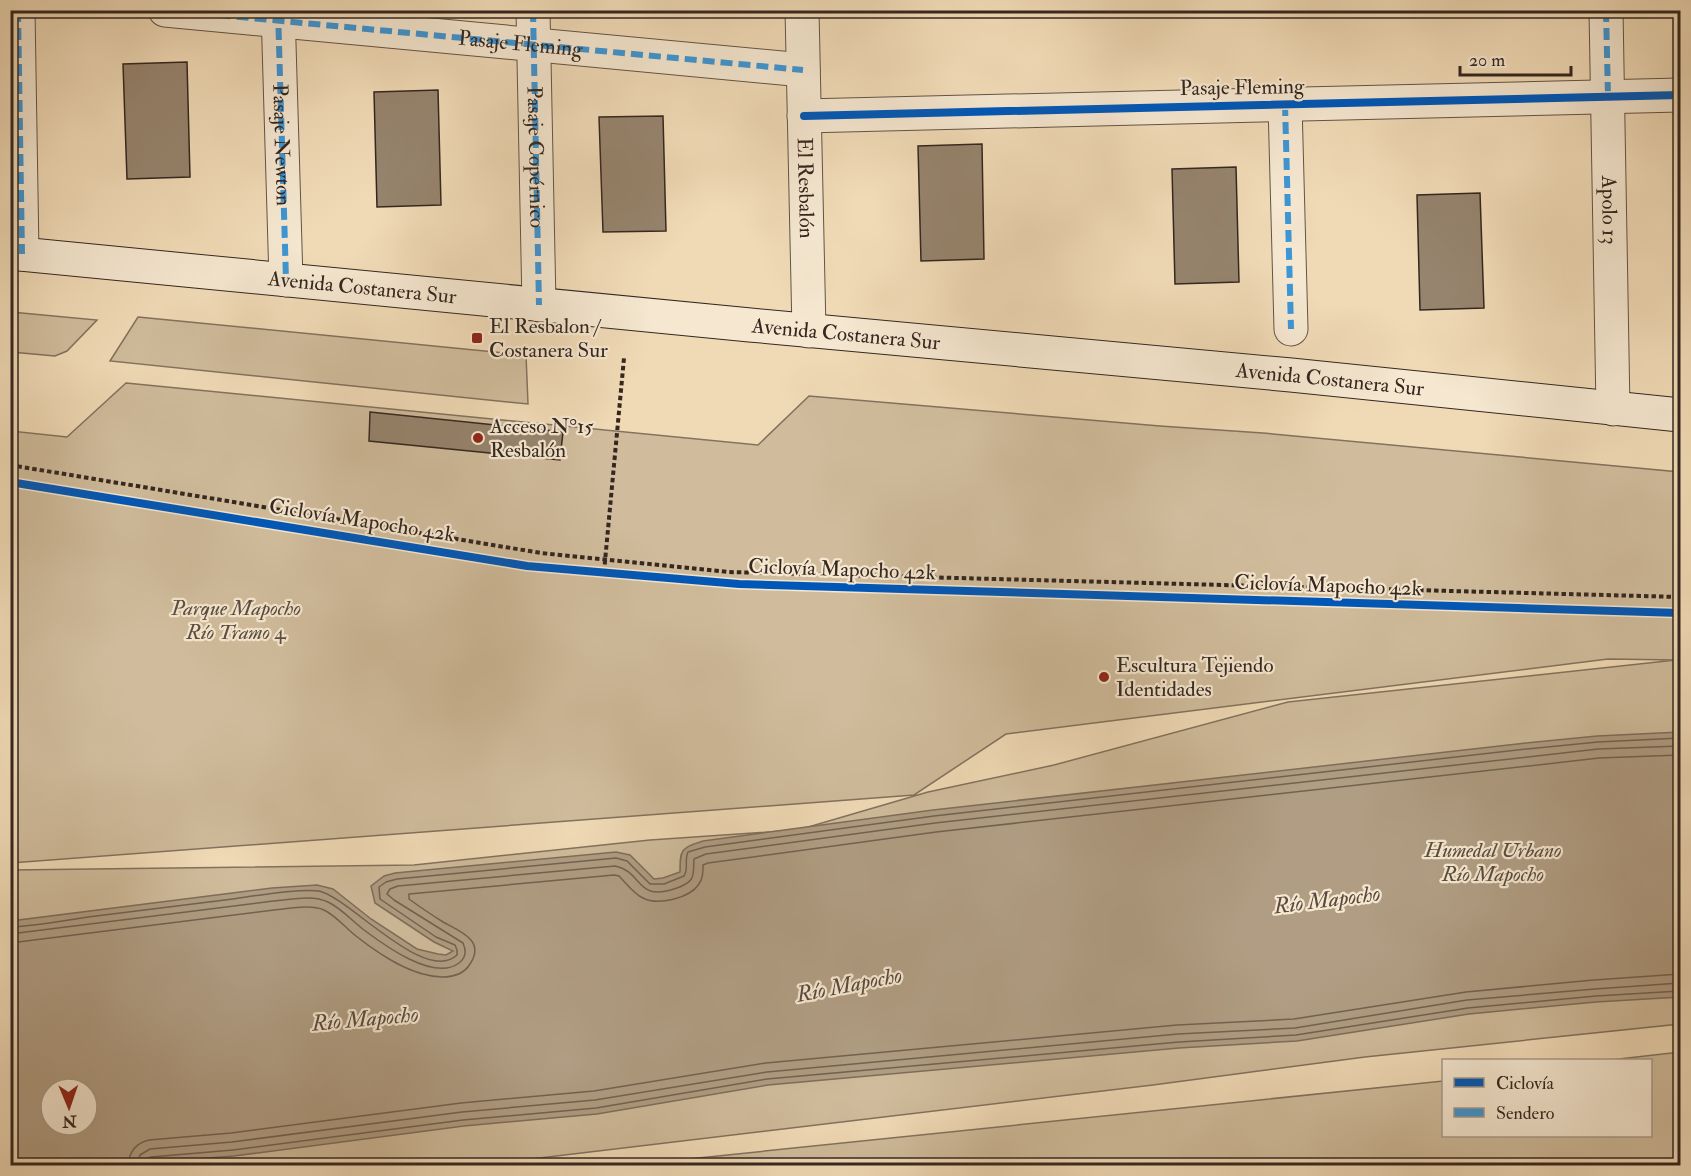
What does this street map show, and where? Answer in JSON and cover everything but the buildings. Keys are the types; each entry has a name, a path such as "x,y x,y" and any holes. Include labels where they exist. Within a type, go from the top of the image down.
{"street":[{"path":"16,253 18,10"},
{"name":"Pasaje Fleming","path":"165,10 278,16 803,70"},
{"name":"Pasaje Copérnico","path":"533,10 539,305"},
{"name":"El Resbalón","path":"802,10 809,331"},
{"name":"Apolo 13","path":"1606,10 1613,409"},
{"name":"Pasaje Newton","path":"278,16 286,280"},
{"name":"Pasaje Fleming","path":"804,116 1680,95"},
{"path":"1285,104 1291,329"},
{"name":"Avenida Costanera Sur","path":"16,253 809,331 1291,375 1680,415"}],"path":[{"path":"604,572 624,358"},
{"path":"10,465 541,553 729,572 1680,597"},
{"path":"594,571 615,573"}],"green space":[{"path":"10,312 97,320 67,351 55,356 11,352"},
{"path":"138,317 526,355 528,404 110,361"},
{"name":"Parque Mapocho Río Tramo 4","path":"126,383 758,445 809,396 1263,433 1680,472 1680,1024 1365,1057 1153,1085 481,1165 11,1165 11,870 414,865 650,840 798,830 928,792 1054,765 1288,702 1676,660 1608,659 1006,734 914,795 11,863 11,431 67,437"},
{"path":"1680,1052 1680,1164 1437,1166 1422,1162 1349,1166 630,1165 1442,1081 1442,1137 1652,1137 1652,1059 1619,1059"}],"water":[{"name":"Humedal Urbano Río Mapocho","path":"1680,732 1680,997 1469,1014 1297,1041 1179,1048 768,1085 597,1114 464,1126 234,1156 117,1165 11,1165 11,921 272,888 317,885 333,889 371,919 417,949 446,955 453,951 434,942 375,903 371,886 384,876 395,873 616,852 630,855 654,879 663,878 680,872 680,858 683,850 703,841 933,810 1597,736"}],"marked path":[{"path":"18,10 22,254"},
{"path":"165,10 803,70"},
{"path":"278,10 286,280"},
{"path":"533,10 539,305"},
{"path":"1606,10 1608,97"},
{"path":"1285,104 1291,329"}],"cycle path":[{"path":"804,116 1680,95"},
{"name":"Ciclovía Mapocho 42k","path":"10,482 527,566 739,584 1680,613"}],"place":[{"name":"El Resbalon / Costanera Sur","path":"477,338"},
{"name":"Acceso N°15 Resbalón","path":"478,438"},
{"name":"Escultura Tejiendo Identidades","path":"1104,677"}],"water label":[{"name":"Río Mapocho","path":"1327,899"},
{"name":"Río Mapocho","path":"849,984"},
{"name":"Río Mapocho","path":"365,1018"}]}
